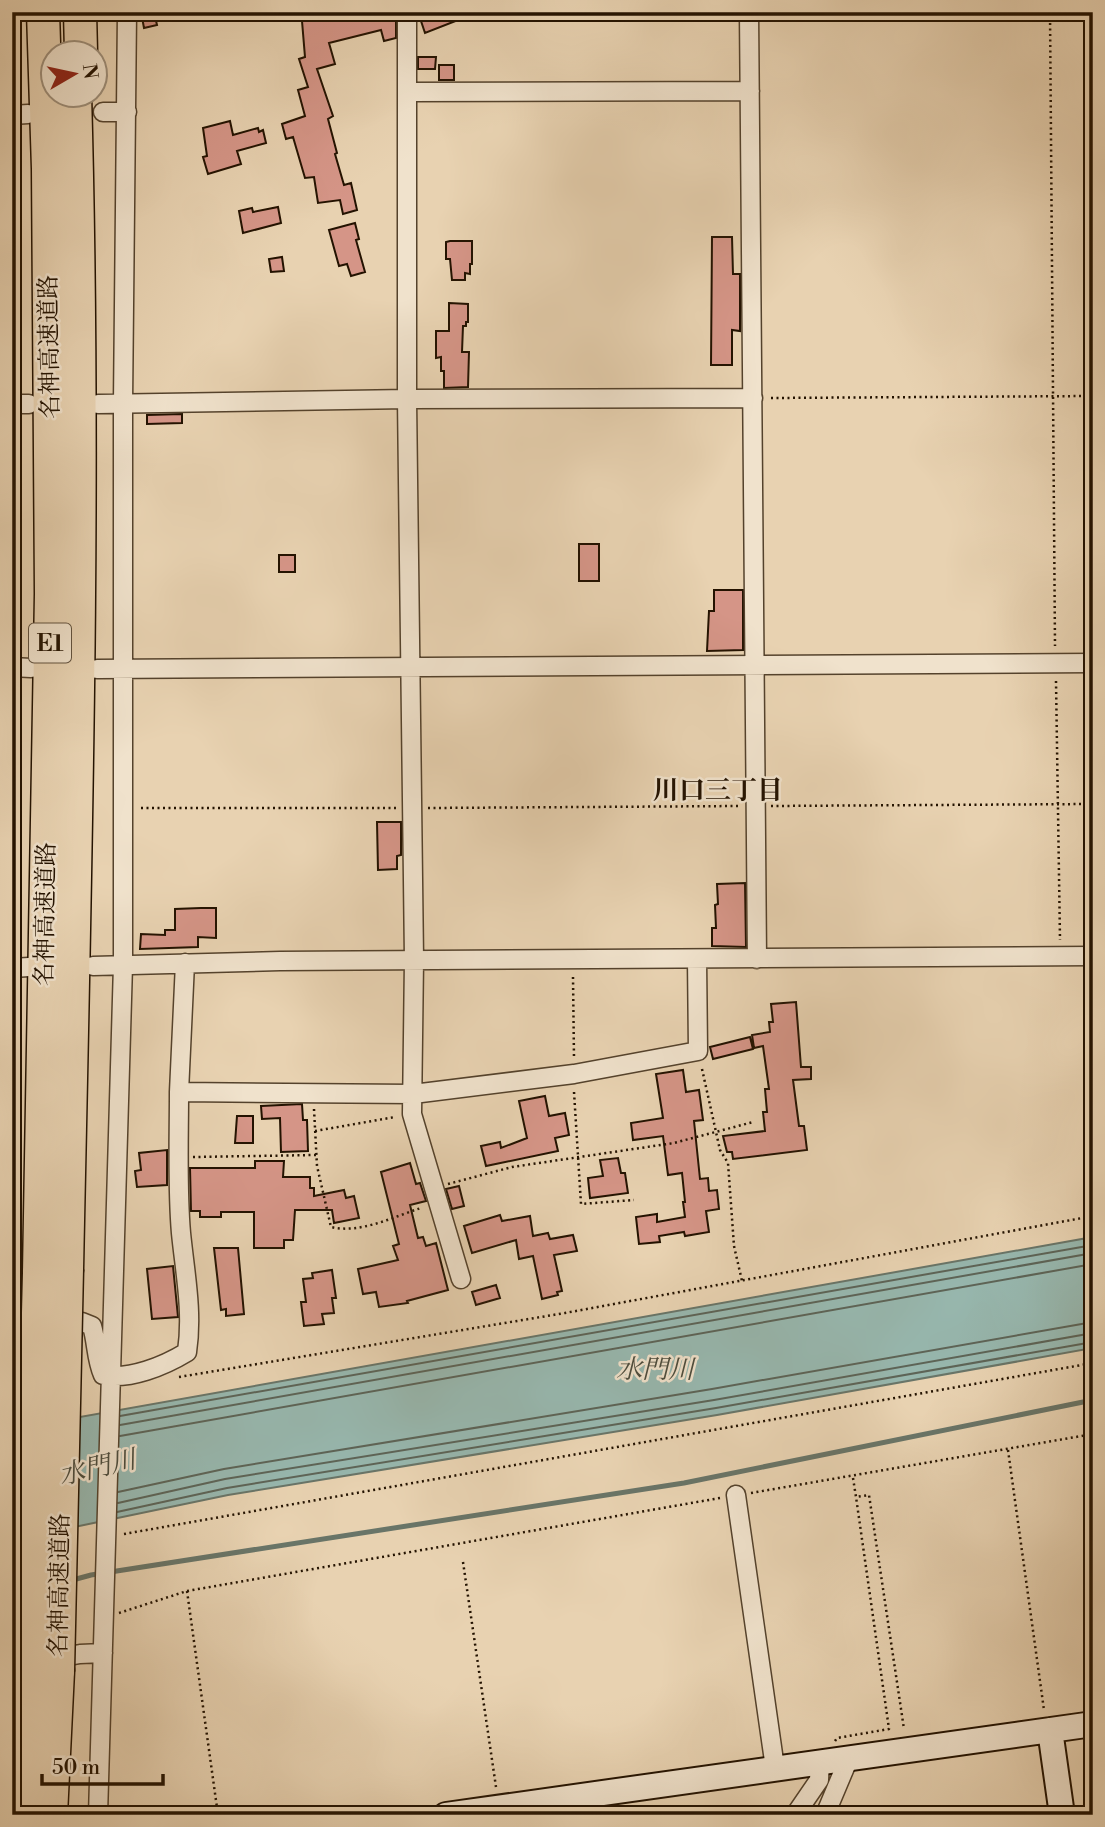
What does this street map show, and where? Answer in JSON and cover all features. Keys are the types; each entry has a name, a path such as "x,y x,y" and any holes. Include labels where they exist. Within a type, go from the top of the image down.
{"highway":[{"name":"名神高速道路","path":"43,12 48,169 53,1271"},
{"path":"73,12 74,38"},
{"path":"80,12 81,38"},
{"name":"名神高速道路","path":"25,1815 53,1271 79,674 75,108"},
{"path":"79,364 93,108"},
{"name":"名神高速道路","path":"33,1669 51,1815"}],"street":[{"path":"98,1815 123,965 123,403 127,12"},
{"path":"407,12 407,399 414,960 412,1115 461,1279"},
{"path":"749,12 757,959"},
{"path":"407,92 750,91"},
{"path":"108,107 127,112"},
{"path":"98,404 407,399 753,398"},
{"path":"97,668 1093,663"},
{"path":"12,667 31,668"},
{"path":"93,966 414,960 1093,956"},
{"path":"180,1092 414,1094 574,1074 698,1051 697,959"},
{"path":"13,1330 82,1322 92,1326 97,1343 98,1363 103,1375 111,1377 124,1376 171,1362 187,1352 188,1290 181,1232 178,1157 185,963"},
{"path":"736,1495 775,1768"},
{"path":"33,1669 80,1654 103,1653"},
{"path":"446,1815 1093,1724"},
{"path":"1049,1731 1062,1815"},
{"path":"795,1815 833,1760"},
{"path":"825,1815 833,1760"}],"path":[{"path":"1050,12 1060,956"},
{"path":"753,398 1093,396"},
{"path":"123,807 1093,804"},
{"path":"575,960 574,1074 581,1204 634,1199"},
{"path":"698,1051 720,1150 728,1163 734,1246 741,1281"},
{"path":"313,1093 317,1166 331,1227 344,1230 366,1226 436,1195 512,1167 645,1149 753,1122"},
{"path":"315,1132 412,1115"},
{"path":"178,1157 316,1154"},
{"path":"175,1377 565,1313 1093,1216"},
{"path":"106,1537 1093,1363"},
{"path":"105,1618 187,1591 1093,1434"},
{"path":"1008,1450 1049,1731"},
{"path":"833,1760 830,1752 837,1738 889,1729 853,1476"},
{"path":"856,1497 869,1495 906,1750"},
{"path":"463,1563 498,1808"},
{"path":"187,1591 218,1815"}],"water":[{"name":"水門川","path":"1093,1237 1093,1348 717,1415 228,1495 12,1540 12,1429"}],"building":[{"path":"141,12 154,12 157,25 144,28"},
{"path":"303,12 396,12 396,38 384,41 381,30 329,43 335,64 317,69 333,116 328,119 337,153 335,154 344,185 351,183 357,210 343,214 340,200 318,203 314,177 305,178 293,137 286,139 282,124 305,116 298,90 308,87 299,59 305,57"},
{"path":"418,12 476,12 476,13 425,33"},
{"path":"418,57 436,57 435,69 418,69"},
{"path":"439,65 454,65 454,80 439,80"},
{"path":"230,121 233,135 258,128 259,132 263,130 266,143 237,151 241,164 208,174 203,157 207,156 203,128"},
{"path":"278,207 281,223 243,233 239,211 252,208 253,212"},
{"path":"355,223 359,239 356,240 365,272 351,276 347,264 339,266 329,230"},
{"path":"712,237 732,237 733,274 740,274 740,331 732,330 732,365 711,365"},
{"path":"472,241 472,264 470,274 465,273 465,280 452,280 450,259 446,259 446,242"},
{"path":"282,257 284,271 271,272 269,259"},
{"path":"449,303 468,304 468,322 463,326 462,352 469,352 468,387 444,388 441,357 436,358 436,331 449,331"},
{"path":"182,414 182,423 147,424 147,415"},
{"path":"579,544 599,544 599,581 579,581"},
{"path":"279,555 295,555 295,572 279,572"},
{"path":"714,590 743,590 743,650 707,651 709,611 714,611"},
{"path":"377,822 401,822 401,855 397,856 397,869 378,870"},
{"path":"745,883 746,947 712,946 712,928 716,928 715,905 718,904 717,884"},
{"path":"216,908 216,938 198,937 198,947 140,949 141,934 165,935 165,930 175,930 175,909"},
{"path":"796,1002 801,1067 811,1067 811,1079 793,1080 799,1126 804,1126 807,1150 733,1159 732,1152 727,1152 723,1136 765,1131 765,1089 769,1089 763,1046 754,1048 752,1035 770,1032 769,1022 773,1022 771,1004"},
{"path":"750,1037 753,1049 713,1059 710,1047"},
{"path":"683,1070 686,1092 699,1090 703,1120 694,1121 700,1179 708,1178 709,1191 717,1190 719,1209 706,1211 709,1232 659,1236 660,1242 639,1244 636,1217 657,1214 657,1222 685,1217 682,1173 668,1175 663,1136 633,1140 631,1123 663,1118 656,1074"},
{"path":"545,1096 549,1116 565,1113 569,1135 555,1138 558,1151 486,1166 481,1146 500,1142 501,1148 527,1138 519,1101"},
{"path":"302,1104 303,1120 307,1120 308,1151 281,1152 280,1118 262,1119 261,1106"},
{"path":"237,1116 253,1116 253,1143 235,1143"},
{"path":"167,1150 167,1185 137,1187 135,1171 141,1170 139,1153"},
{"path":"618,1158 621,1173 625,1173 628,1193 590,1198 588,1178 603,1176 600,1160"},
{"path":"255,1161 284,1161 283,1177 310,1177 310,1188 314,1188 314,1196 344,1190 346,1198 354,1196 359,1218 334,1223 332,1210 295,1210 293,1240 284,1240 284,1248 254,1248 254,1212 221,1212 221,1217 200,1217 200,1211 191,1211 190,1168 255,1168"},
{"path":"410,1163 416,1184 420,1183 426,1201 410,1205 418,1238 423,1237 426,1246 436,1243 448,1290 407,1301 408,1303 379,1307 376,1292 363,1294 358,1269 398,1260 393,1246 399,1244 381,1172"},
{"path":"459,1186 464,1206 452,1209 446,1189"},
{"path":"500,1215 502,1221 530,1216 533,1236 548,1233 550,1239 573,1235 577,1251 554,1255 562,1291 557,1292 558,1295 542,1299 533,1256 519,1259 516,1240 472,1253 464,1226"},
{"path":"214,1248 238,1248 244,1314 226,1316 226,1309 221,1310"},
{"path":"173,1266 178,1317 152,1319 147,1269"},
{"path":"332,1270 336,1298 332,1298 334,1313 322,1314 324,1324 304,1326 301,1302 306,1302 303,1279 313,1278 312,1273"},
{"path":"496,1285 500,1298 476,1305 472,1292"}],"waterway":[{"path":"69,1581 91,1575 684,1483 1093,1400"}],"district":[{"name":"川口三丁目","path":"718,790"}]}
